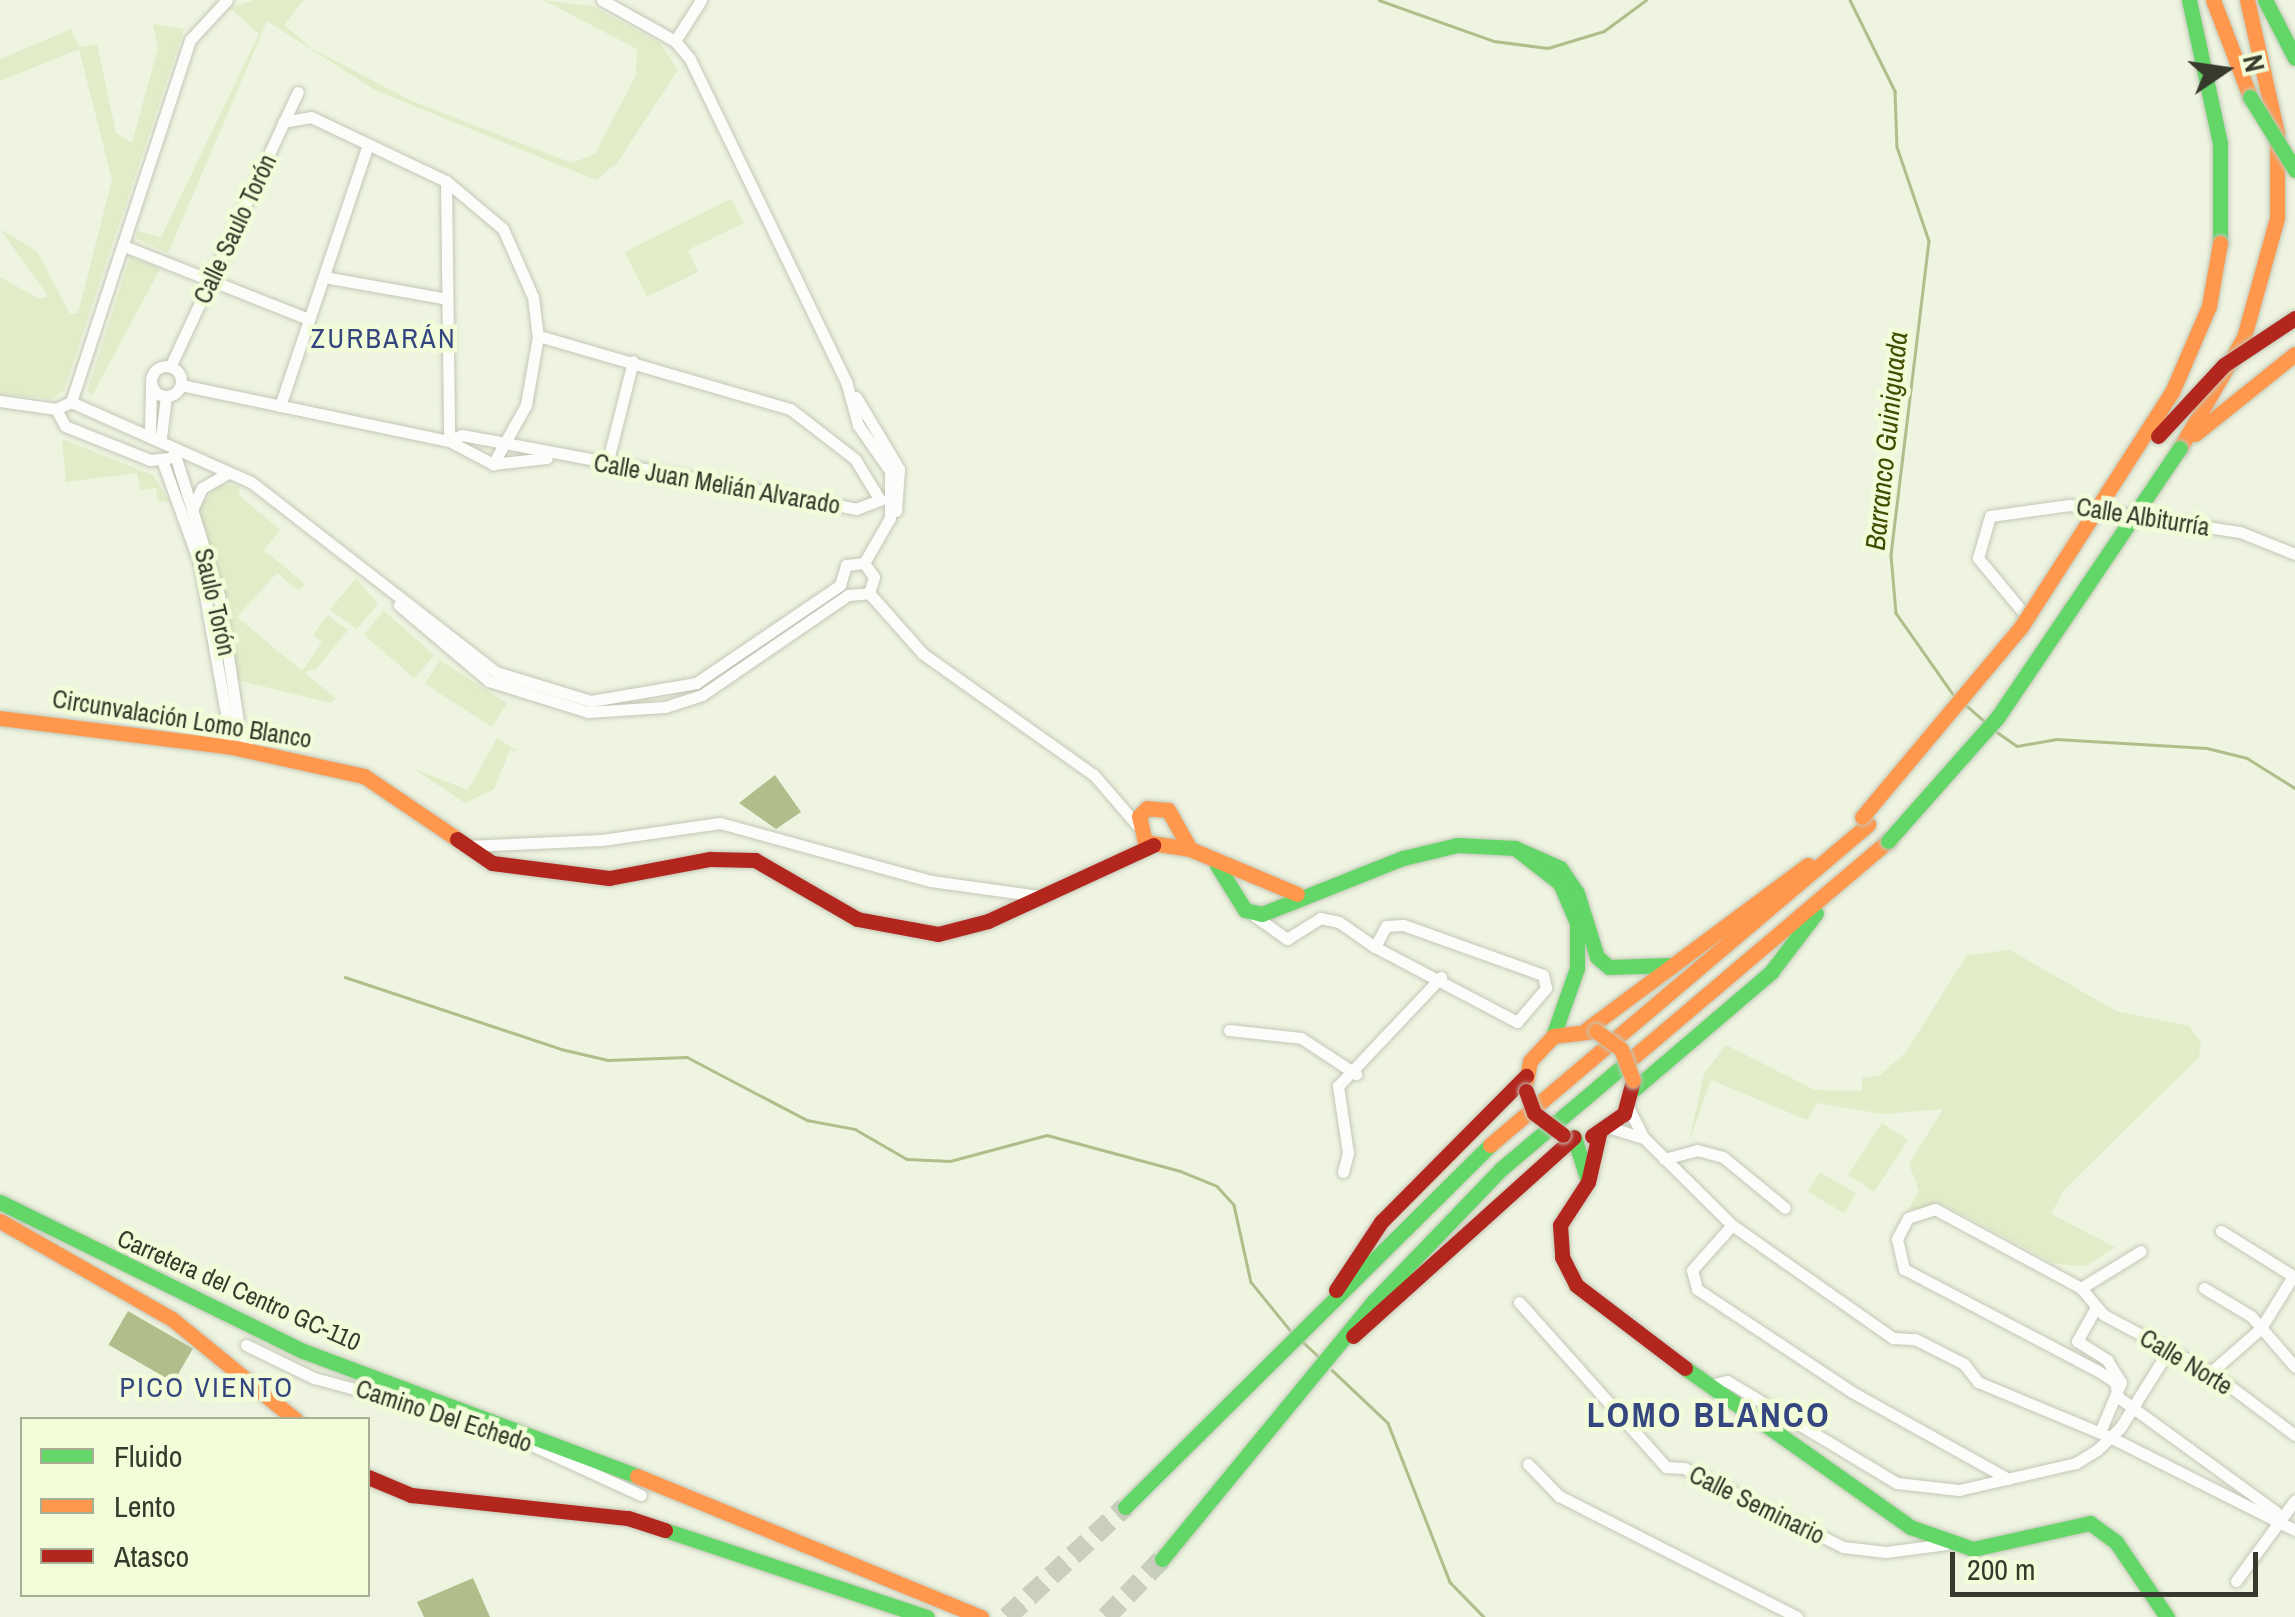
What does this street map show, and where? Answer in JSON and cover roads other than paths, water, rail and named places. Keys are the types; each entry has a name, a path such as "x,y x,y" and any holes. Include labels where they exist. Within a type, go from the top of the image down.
{"main road":[{"path":"1552,1036 1588,1030 1865,820 2021,627 2172,392 2209,306 2220,243 2220,143 2189,0"},
{"path":"2213,0 2250,97 2295,170"},
{"path":"1162,1559 1231,1480 1335,1348 1427,1244 1564,1112 1822,903 1888,841 1997,718 2180,448 2244,337 2272,246 2277,133 2247,0"},
{"path":"2265,0 2295,58"},
{"path":"1125,1507 1549,1091 1796,892 1865,820 2031,631 2163,428 2224,365 2295,318"},
{"path":"2180,448 2259,378 2295,354"},
{"name":"Circunvalación Lomo Blanco","path":"0,718 225,746 380,782 492,863 609,878 710,859 755,860 857,919 938,934 1040,896 1154,845"},
{"path":"1129,854 1147,808 1168,810 1190,849"},
{"path":"1138,829 1154,845 1190,849 1217,865 1298,894"},
{"path":"1217,865 1252,914 1298,894 1457,844 1516,848 1560,868 1577,893 1597,957 1609,967 1638,972 1675,963"},
{"path":"1327,1310 1342,1276 1398,1204 1526,1084 1568,1000 1579,942 1572,905 1541,864 1516,848"},
{"path":"1633,1085 1771,972 1822,903"},
{"path":"1568,1000 1588,1030 1621,1049 1633,1085 1628,1107 1605,1131 1588,1182 1560,1225 1566,1270 1707,1386 1808,1461 1946,1544 1973,1549 2090,1523 2116,1542 2167,1617"},
{"path":"1526,1084 1534,1112 1568,1136 1588,1182"},
{"path":"1335,1348 1441,1259 1568,1136 1605,1131"},
{"name":"Carretera del Centro GC-110","path":"0,1202 303,1351 577,1452 666,1492 981,1617"},
{"name":"Carretera del Centro GC-110","path":"0,1221 184,1327 292,1417"},
{"path":"370,1477 411,1495 628,1518 928,1617"}],"street":[{"path":"0,401 56,409 71,402 190,40 226,0"},
{"path":"602,0 675,41 846,381 858,425 890,471 890,518 864,563"},
{"path":"675,41 701,0"},
{"name":"Calle Saulo Torón","path":"152,387 151,375 171,365 212,283 298,92"},
{"path":"283,122 311,117 446,181 503,229 533,296 538,336 526,405 493,464"},
{"path":"280,406 368,145"},
{"path":"446,181 449,441"},
{"path":"124,246 308,319"},
{"path":"324,277 447,299"},
{"path":"538,336 633,362 607,464"},
{"name":"Calle Juan Melián Alvarado","path":"449,441 462,435 559,457 875,507 880,492 874,478 813,421 633,362"},
{"path":"156,435 166,397 182,385 171,365"},
{"name":"Calle Juan Melián Alvarado","path":"182,385 449,441 493,464 559,457"},
{"path":"152,387 156,435"},
{"path":"152,387 166,397"},
{"path":"71,402 156,435 174,452 275,496 363,570 496,672 590,701 696,683 844,590 868,593 922,654 1128,804 1147,808"},
{"path":"56,409 66,426 162,460 174,452"},
{"name":"Saulo Torón","path":"174,452 220,596 238,728 252,753"},
{"name":"Saulo Torón","path":"162,460 199,562 227,712 225,746"},
{"path":"192,510 202,488 228,473"},
{"name":"Calle Albiturría","path":"1992,659 2030,623 1978,558 1977,538 1990,516 2069,504 2240,532 2295,554"},
{"path":"844,590 846,565 864,563"},
{"path":"864,563 874,577 868,593"},
{"path":"1128,804 1138,829"},
{"path":"464,846 732,824 931,881 1040,896"},
{"path":"1270,908 1276,933"},
{"path":"1252,914 1287,939 1328,918 1375,946 1441,977 1517,1022 1546,988 1543,975 1403,925 1386,926 1375,946"},
{"path":"1343,1172 1348,1152 1336,1099 1338,1086 1356,1074 1441,977"},
{"path":"1229,1030 1301,1038 1356,1074"},
{"path":"1628,1107 1644,1138 1732,1225 1893,1338 1915,1339 1964,1364 1978,1382 2106,1435 2295,1530"},
{"path":"1605,1131 1644,1138"},
{"path":"1664,1159 1697,1150 1723,1158 1785,1208"},
{"path":"2141,1251 2081,1288 1935,1209 1908,1218 1899,1232 1904,1269 2098,1371 2114,1382 2118,1398 2276,1512 2278,1523"},
{"path":"1732,1225 1690,1281 1852,1392 2008,1479"},
{"path":"2211,1372 2260,1328 2289,1286 2290,1270 2221,1232"},
{"name":"Calle Norte","path":"2081,1288 2095,1309 2211,1372 2295,1435"},
{"path":"2204,1288 2260,1328 2295,1367"},
{"name":"Calle Seminario","path":"1520,1302 1666,1467 1684,1468 1843,1547 1886,1552 1946,1544"},
{"path":"2095,1309 2078,1341 2116,1369 2118,1398 2106,1435"},
{"name":"Camino Del Echedo","path":"246,1345 314,1378 488,1425 641,1495"},
{"path":"1707,1386 1726,1381 1897,1484 1958,1490 2076,1463 2134,1406 2170,1348"},
{"path":"1528,1464 1559,1496 1797,1617"},
{"path":"2236,1581 2295,1500"}],"waterway":[{"name":"Barranco Guiniguada","path":"1379,0 1494,41 1548,48 1604,31 1646,0"},
{"name":"Barranco Guiniguada","path":"1850,0 1895,91 1897,147 1929,241 1891,555 1896,613 1953,694"},
{"name":"Barranco Guiniguada","path":"1967,706 1984,721"},
{"name":"Barranco Guiniguada","path":"1997,732 2017,746 2056,739 2207,748 2247,758 2295,788"},
{"path":"345,977 561,1049 608,1060 687,1057 807,1120 855,1129 907,1159 950,1161 1047,1135 1180,1171 1217,1186 1234,1205 1251,1282 1290,1330"},
{"path":"1303,1342 1319,1357"},
{"path":"1332,1370 1388,1423 1450,1582 1484,1617"}],"tunnel":[{"path":"1007,1617 1125,1507"},
{"path":"1106,1617 1162,1559"}],"district":[{"name":"ZURBARÁN","path":"384,338"},
{"name":"PICO VIENTO","path":"207,1387"},
{"name":"LOMO BLANCO","path":"1709,1415"}]}
